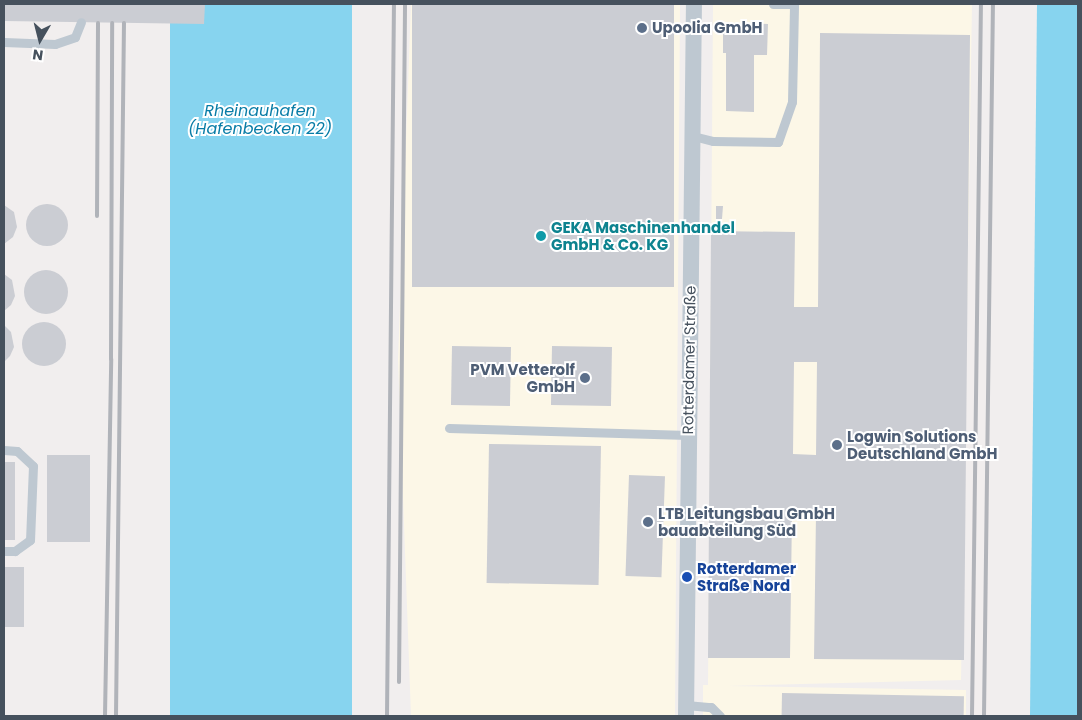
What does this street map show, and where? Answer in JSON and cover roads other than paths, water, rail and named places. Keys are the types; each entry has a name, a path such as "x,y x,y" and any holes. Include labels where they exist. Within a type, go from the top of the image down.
{"street":[{"name":"Rotterdamer Straße","path":"686,710 694,4"}],"lane":[{"path":"693,136 713,141 778,142 792,102 794,4 773,4"},
{"path":"4,42 55,44 75,37 81,22"},
{"path":"449,428 688,435"},
{"path":"4,450 17,451 32,466 30,540 15,551 4,551"},
{"path":"686,710 711,707 720,716"}],"water":[{"name":"Rheinauhafen (Hafenbecken 22)","path":"170,4 352,4 352,716 170,716"},
{"path":"1037,4 1078,4 1078,716 1030,716"}],"railway":[{"path":"387,716 394,4"},
{"path":"399,682 405,4"},
{"path":"972,716 981,4"},
{"path":"984,716 993,4"},
{"path":"97,216 98,23"},
{"path":"105,716 111,359 112,23"},
{"path":"116,716 124,23"}],"place":[{"name":"Upoolia GmbH","path":"642,28"},
{"name":"GEKA Maschinenhandel GmbH & Co. KG","path":"541,236"},
{"name":"PVM Vetterolf GmbH","path":"585,378"},
{"name":"Logwin Solutions Deutschland GmbH","path":"837,445"},
{"name":"LTB Leitungsbau GmbH bauabteilung Süd","path":"648,522"},
{"name":"Rotterdamer Straße Nord","path":"687,577"}]}
